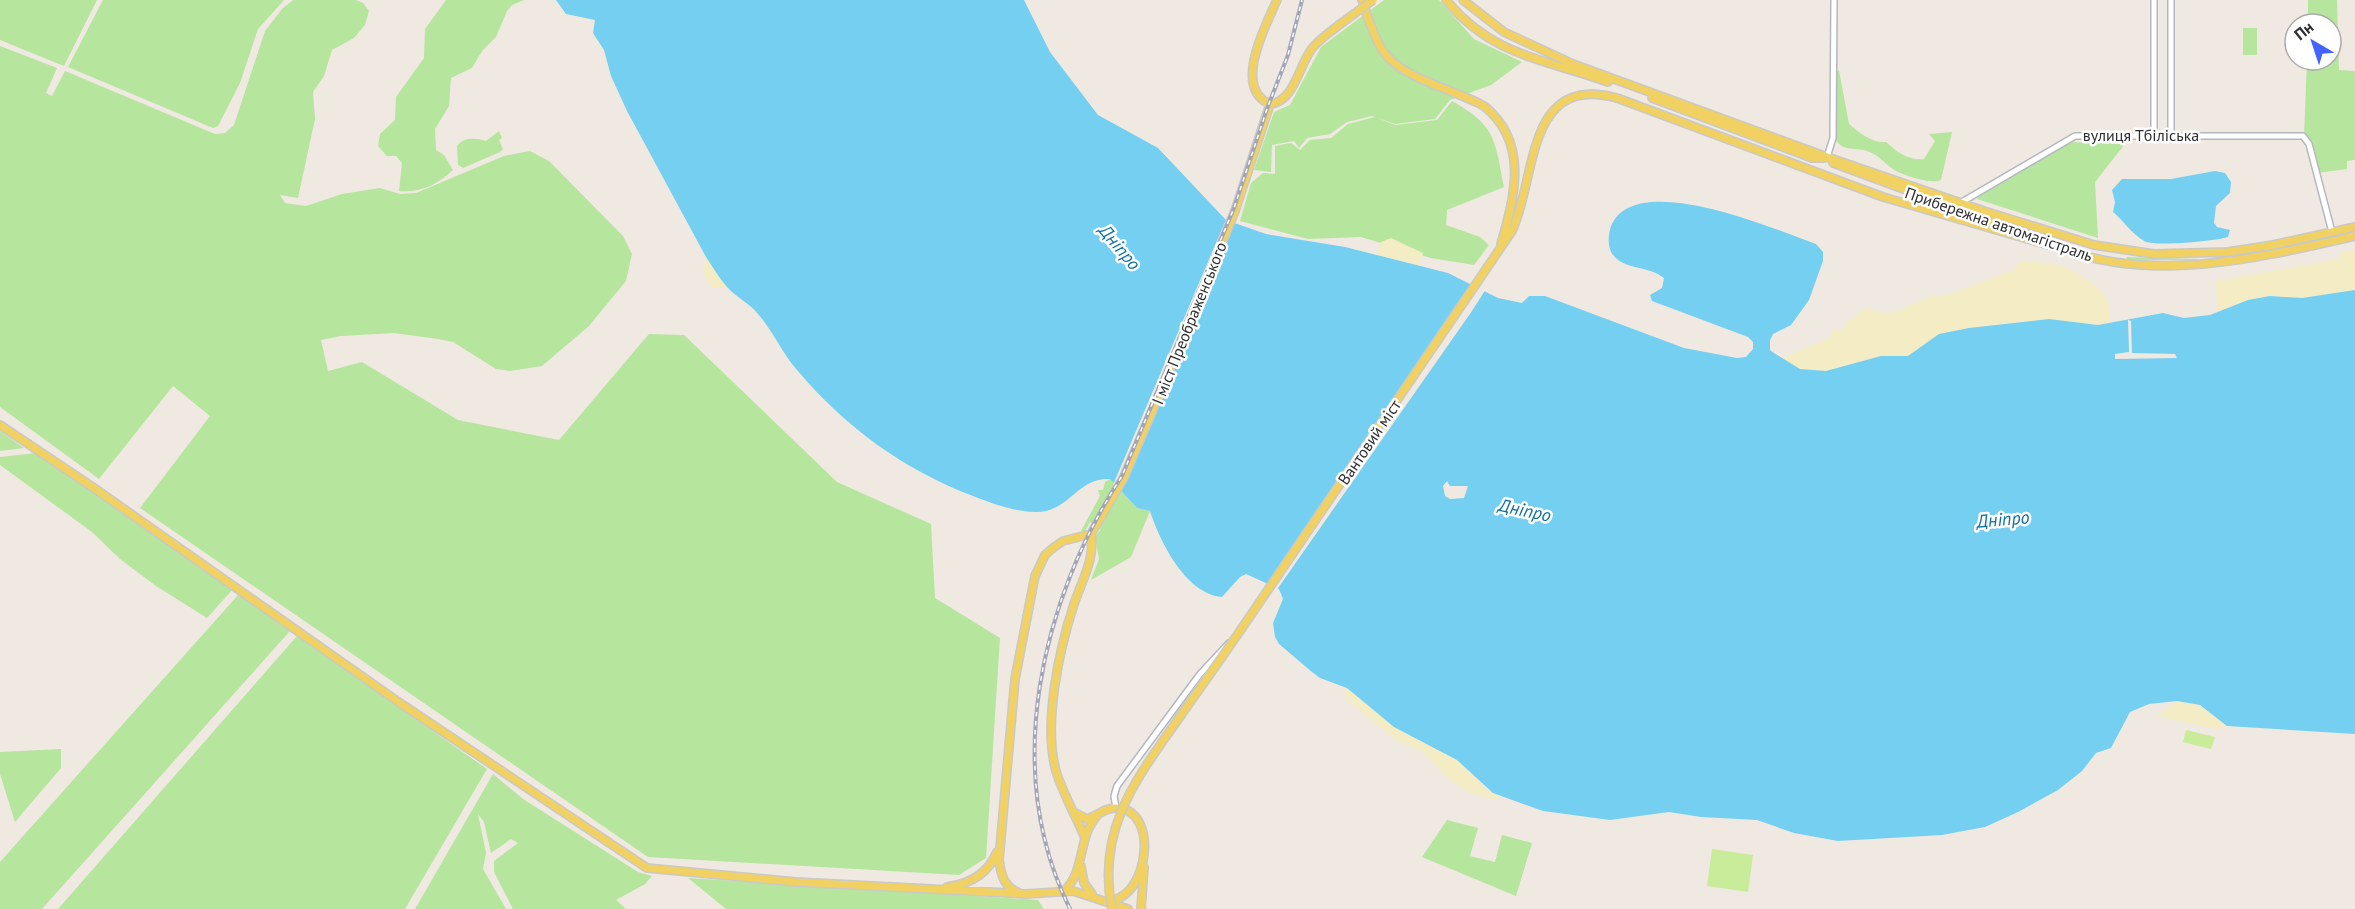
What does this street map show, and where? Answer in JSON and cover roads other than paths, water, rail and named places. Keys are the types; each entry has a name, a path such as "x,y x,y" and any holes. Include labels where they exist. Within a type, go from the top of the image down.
{"main road":[{"path":"1277,0 1257,48 1252,72 1259,95 1270,107 1283,99 1310,51 1339,25 1373,0"},
{"path":"1362,0 1384,53 1401,67 1484,106 1508,134 1516,161 1515,181 1511,209 1497,255"},
{"name":"Прибережна автомагістраль","path":"1446,0 1471,26 1508,51 1626,88 1812,158 1827,157 1835,165 1954,209 1997,222 2059,248 2114,262 2195,264 2257,257 2355,236"},
{"name":"Прибережна автомагістраль","path":"1463,0 1504,32 1555,57 1827,157 2062,236 2113,249 2210,253 2252,249 2355,226"},
{"path":"1497,255 1522,208 1535,145 1544,121 1560,104 1581,95 1598,94 1617,98 1883,197 2059,248"},
{"name":"I міст Преображенського","path":"1089,534 1123,479 1151,414 1235,212 1270,107"},
{"path":"1954,209 1962,202"},
{"path":"2332,232 2334,241"},
{"path":"2113,249 2118,256 2114,262"},
{"path":"2130,251 2126,257 2130,263"},
{"path":"2208,262 2205,258 2210,253"},
{"path":"2193,254 2198,259 2195,264"},
{"name":"Вантовий міст","path":"1112,909 1108,889 1109,852 1118,815 1126,796 1497,255"},
{"path":"0,425 94,488 410,710 647,868 796,882 1026,894 1064,891 1093,896 1128,909"},
{"path":"1026,894 1015,892 1003,879 999,846 1015,679 1035,576 1045,555 1063,541 1089,534 1090,563 1074,604 1056,687 1053,753 1060,784 1085,838"},
{"path":"1072,809 1083,818 1116,808 1125,809 1136,817 1143,833 1145,855 1141,909"},
{"path":"1064,891 1076,878 1085,838 1099,814"},
{"path":"933,889 951,887 975,879 990,865 999,846"},
{"path":"1105,901 1115,900 1126,894 1133,885 1145,855"},
{"path":"1080,861 1084,883 1093,896"}],"street":[{"path":"1827,157 1833,138 1834,0"},
{"path":"2154,0 2154,136"},
{"path":"2171,0 2171,135"},
{"name":"вулиця Тбіліська","path":"1962,202 2070,137 2303,136 2309,144 2332,232"},
{"path":"1116,808 1114,791 1129,769 1200,674 1242,628"}],"water":[{"name":"Дніпро","path":"556,0 1024,0 1050,52 1098,115 1158,148 1226,220 1266,234 1345,247 1448,273 1498,298 1522,303 1529,296 1545,296 1684,348 1737,358 1746,357 1753,349 1753,342 1748,337 1652,301 1650,295 1662,288 1664,278 1652,271 1625,264 1614,256 1609,242 1611,226 1625,210 1648,202 1676,203 1708,208 1740,217 1816,244 1823,252 1823,261 1809,300 1791,325 1773,334 1770,340 1770,350 1800,369 1826,371 1881,356 1908,356 1939,334 1969,328 2049,319 2098,325 2163,313 2184,318 2210,315 2248,300 2270,296 2302,298 2355,290 2355,734 2227,726 2200,705 2177,701 2149,704 2130,712 2111,748 2096,753 2082,771 2058,790 1985,827 1942,835 1838,841 1794,833 1757,820 1701,817 1669,812 1610,820 1543,811 1493,793 1457,760 1394,727 1347,688 1320,678 1279,644 1275,637 1273,623 1283,599 1279,589 1246,574 1240,577 1222,597 1209,594 1197,587 1176,564 1160,537 1150,511 1137,508 1110,479 1089,483 1047,511 1019,510 973,496 923,473 877,445 856,428 816,391 792,363 758,314 724,284 706,257 627,111 611,76 604,50 593,33 595,20 566,14","holes":["1447,481 1450,486 1468,486 1464,498 1450,499 1445,496 1443,486"]},
{"path":"2215,171 2225,173 2231,182 2230,193 2216,206 2214,223 2217,227 2230,230 2228,237 2185,243 2150,243 2139,238 2113,212 2115,202 2112,190 2122,179 2171,179"}],"railway":[{"path":"1070,909 1049,856 1038,800 1035,744 1040,687 1052,631 1070,576 1094,525 1122,476 1234,208 1268,106 1288,55 1302,0"}]}
